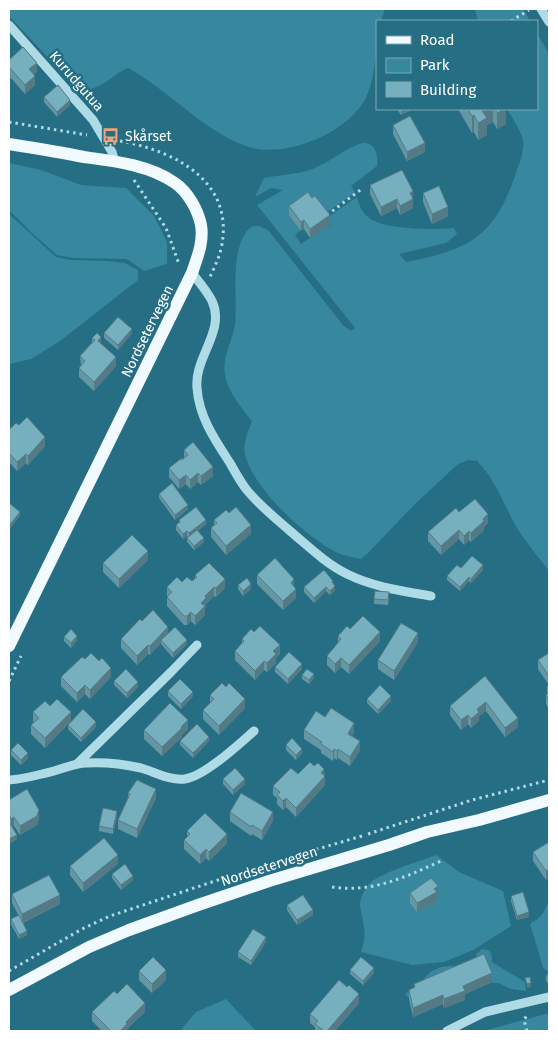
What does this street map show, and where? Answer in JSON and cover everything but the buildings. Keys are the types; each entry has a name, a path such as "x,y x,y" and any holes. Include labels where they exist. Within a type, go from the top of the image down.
{"main road":[{"name":"Nordsetervegen","path":"9,144 132,165 158,174 184,191 195,207 201,225 202,238 200,249 9,646"},
{"name":"Nordsetervegen","path":"9,990 89,947 198,905 427,832 479,820 549,800"}],"street":[{"path":"541,9 549,22"},
{"name":"Kurudgutua","path":"9,25 93,120 116,162"},
{"path":"187,273 203,288 212,301 216,313 215,325 199,365 196,385 198,402 209,430 245,488 262,507 327,563 348,575 371,584 431,596"},
{"path":"78,763 197,644"},
{"path":"9,780 46,773 78,763 106,762 129,765 172,778 184,779 212,766 254,731"},
{"path":"447,1031 485,1012 549,997"}],"path":[{"path":"513,20 531,9"},
{"path":"9,122 138,144 167,154 200,174 211,188 221,211 223,239 221,251 209,280 203,288"},
{"path":"116,162 132,177 166,228 187,273"},
{"path":"327,215 363,188"},
{"path":"9,681 25,647"},
{"path":"9,971 82,929 110,916 263,865 370,834 464,802 549,780"},
{"path":"332,887 365,888 384,885 441,861"}],"green space":[{"path":"9,9 385,9 381,20 376,20 373,76 368,93 360,107 349,119 318,139 282,149 264,150 249,147 217,132 128,68 102,85 90,89 84,89 73,84 9,16"},
{"path":"475,9 523,9 529,20 478,20"},
{"path":"538,35 549,54 549,571 517,528 483,468 477,461 468,460 458,464 415,504 361,559 341,554 326,546 297,524 258,482 245,454 246,437 252,421 235,399 226,380 224,368 234,331 236,315 236,266 238,254 240,243 248,230 253,226 259,226 268,230 343,325 351,331 355,328 257,205 283,190 271,188 255,197 264,178 307,171 356,145 361,143 370,144 375,149 377,166 351,186 355,193 324,214 308,199 289,213 301,230 295,235 301,244 331,224 327,218 357,197 366,215 375,221 396,227 422,229 454,228 457,234 446,243 399,254 406,262 427,257 446,252 475,238 487,228 497,214 507,197 522,154 523,140 508,110 538,110"},
{"path":"9,163 41,170 81,185 126,188 154,216 167,242 167,264 144,271 127,259 73,258 57,255 9,210"},
{"path":"9,214 56,257 72,260 125,263 138,270 138,280 60,341 31,359 9,364"},
{"path":"436,855 459,872 503,891 511,926 473,950 444,962 412,965 361,952 365,934 360,903 363,893 369,884 393,870"},
{"path":"549,899 549,971 547,971 543,967 530,924 542,914"},
{"path":"482,949 488,950 491,953 492,962 525,982 526,991 492,983 484,964 477,959 476,954"},
{"path":"450,966 458,966 409,998 405,994 422,982 432,971"},
{"path":"226,999 256,1031 180,1031 196,1012"},
{"path":"549,1013 549,1031 483,1031"}],"place":[{"name":"Skårset","path":"111,136"}]}
